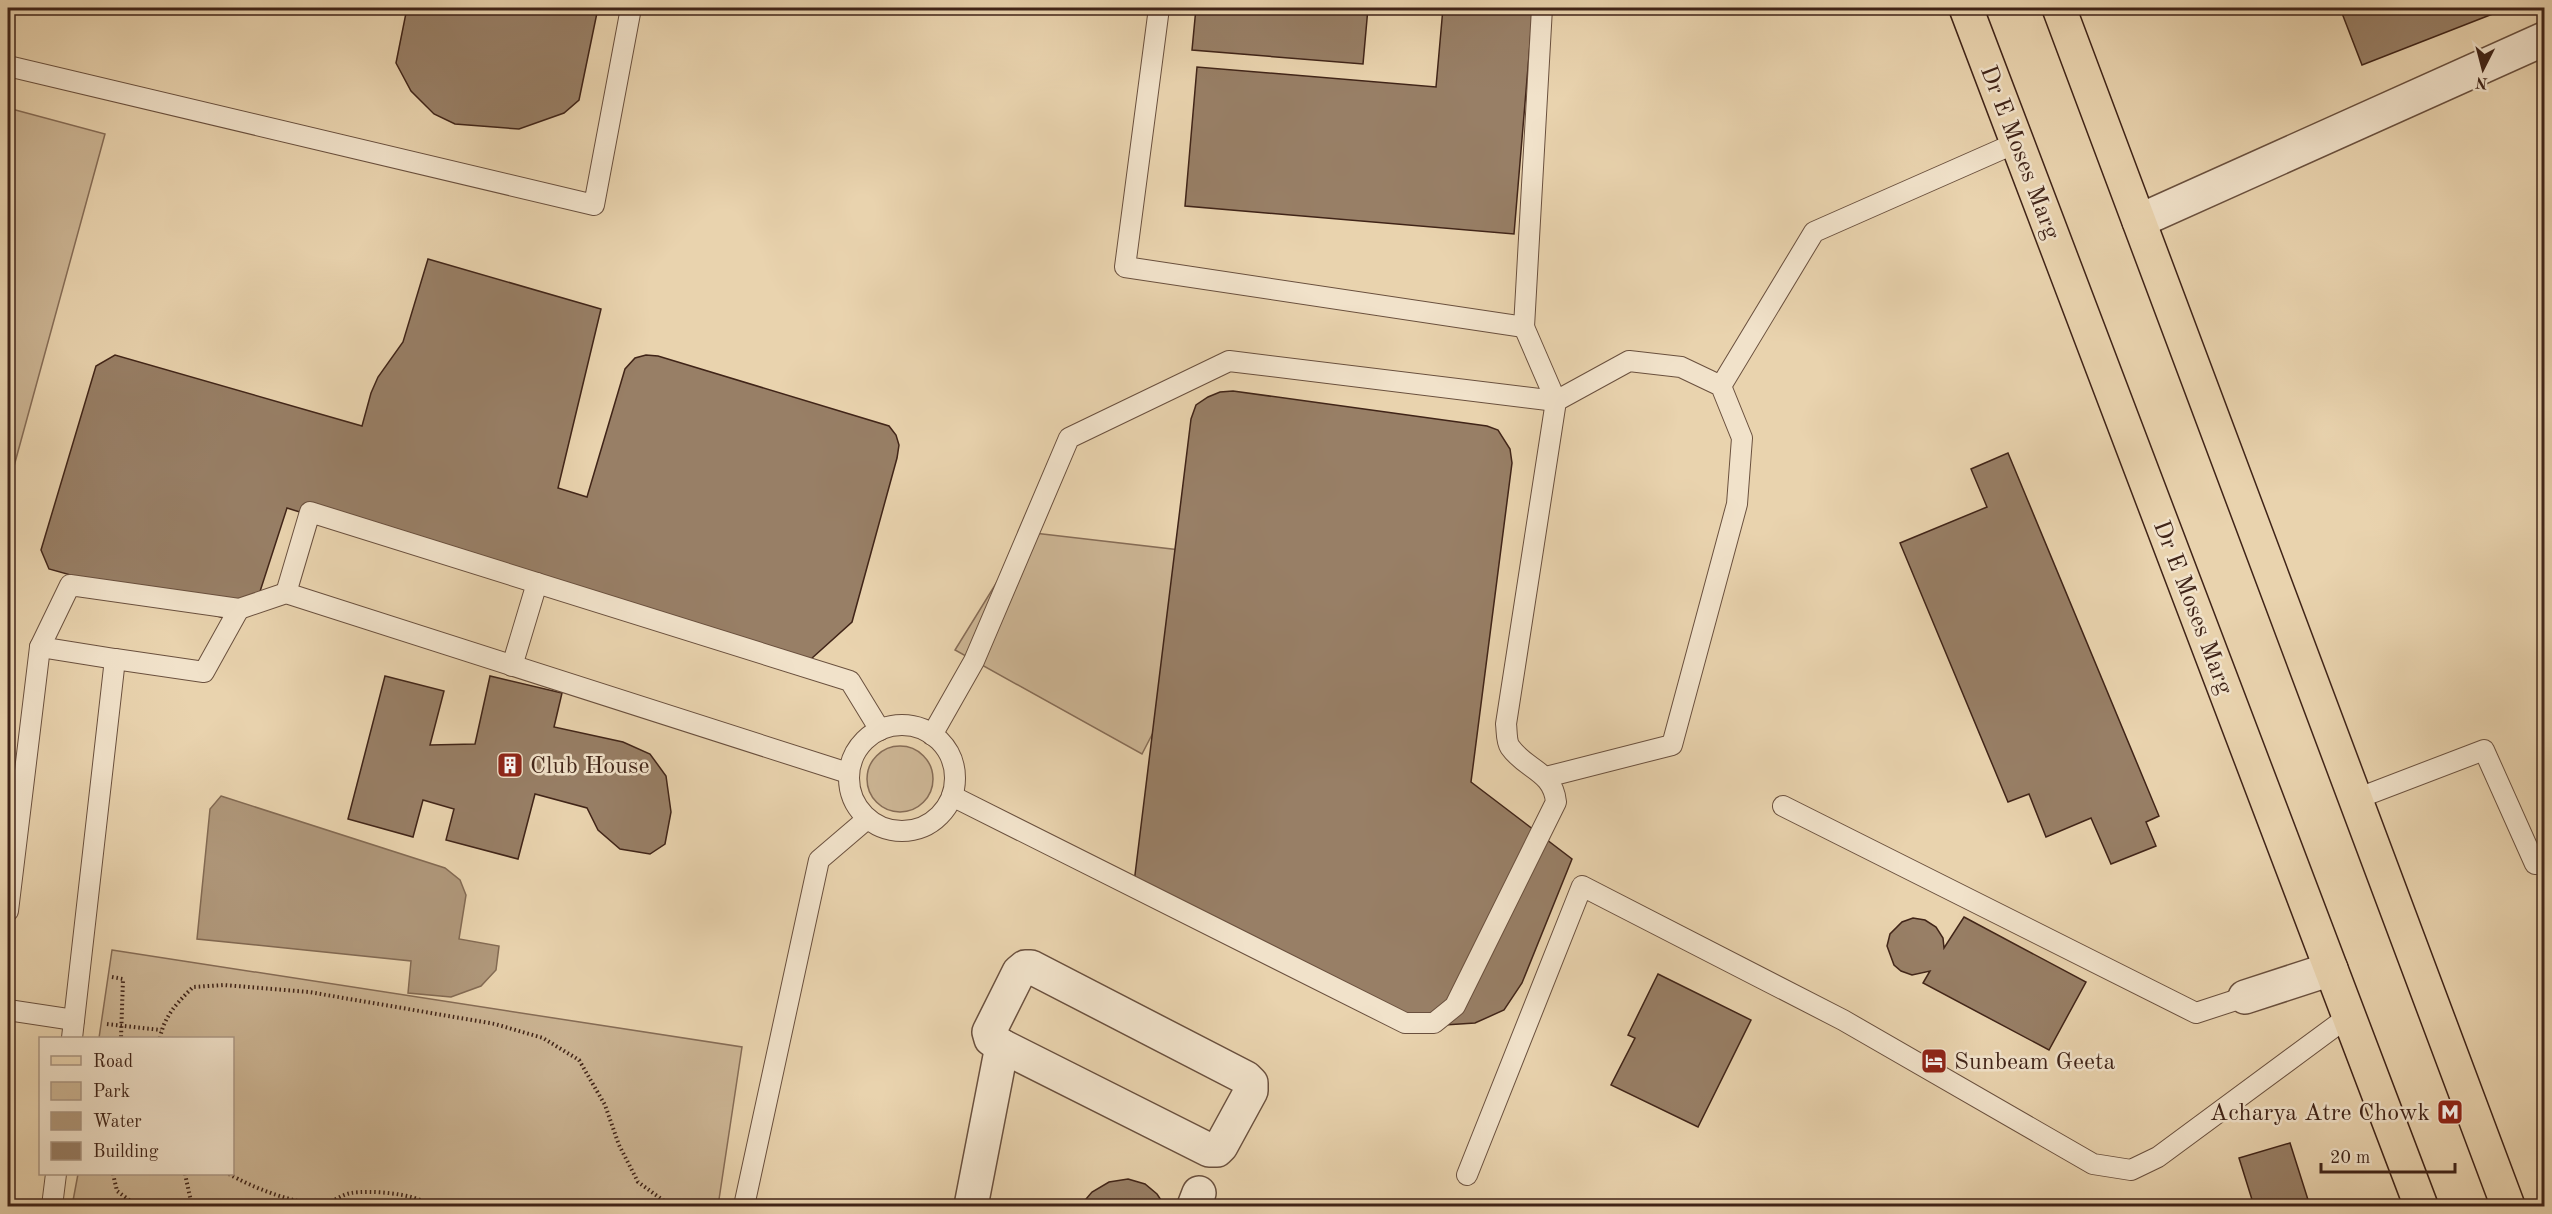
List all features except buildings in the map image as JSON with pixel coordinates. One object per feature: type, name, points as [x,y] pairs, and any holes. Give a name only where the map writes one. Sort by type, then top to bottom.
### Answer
[{"type":"main road","name":"Dr E Moses Marg","points":[[1966,8],[2421,1206]]},
{"type":"main road","points":[[2059,8],[2508,1206]]},
{"type":"street","points":[[2139,221],[2544,39]]},
{"type":"street","points":[[1031,967],[1246,1078],[1251,1083],[1251,1090],[1221,1146],[1217,1150],[1209,1150],[1002,1046],[991,1039],[989,1032],[1019,972],[1031,967]]},
{"type":"street","points":[[2245,997],[2331,969]]},
{"type":"street","points":[[971,1206],[1002,1046]]},
{"type":"lane","points":[[8,66],[594,205],[631,8]]},
{"type":"lane","points":[[1159,8],[1125,267],[1524,327]]},
{"type":"lane","points":[[952,796],[1405,1023],[1434,1023],[1455,1006],[1556,802],[1555,789],[1546,777],[1524,762],[1508,745],[1506,724],[1556,401],[1524,327],[1542,8]]},
{"type":"lane","points":[[1721,386],[1814,232],[2018,142]]},
{"type":"lane","points":[[932,735],[974,661],[1069,438],[1228,361],[1556,401],[1629,361],[1681,367],[1721,386],[1742,438],[1737,504],[1672,745],[1546,777]]},
{"type":"lane","points":[[286,593],[310,512],[850,681],[880,730]]},
{"type":"lane","points":[[512,666],[537,582]]},
{"type":"lane","points":[[8,911],[40,648],[70,585],[239,609],[286,593],[848,773]]},
{"type":"lane","points":[[40,648],[204,672],[239,609]]},
{"type":"lane","points":[[8,1010],[73,1029],[115,659]]},
{"type":"lane","points":[[897,725],[915,727],[932,735],[946,748],[953,763],[955,780],[952,796],[944,811],[932,822],[916,830],[899,832],[882,828],[867,819],[856,806],[850,792],[848,773],[853,755],[864,740],[880,730],[897,725]]},
{"type":"lane","points":[[2355,799],[2484,750],[2535,864]]},
{"type":"lane","points":[[1783,806],[2196,1013],[2245,997]]},
{"type":"lane","points":[[744,1206],[819,860],[867,819]]},
{"type":"lane","points":[[1467,1175],[1582,886],[1843,1020],[2094,1164],[2131,1170],[2158,1157],[2349,1016]]},
{"type":"lane","points":[[52,1206],[56,1175]]},
{"type":"path","points":[[160,1037],[161,1030],[173,1006],[193,987],[224,985],[309,992],[495,1024],[543,1038],[579,1060],[605,1106],[619,1145],[638,1182],[671,1206]]},
{"type":"path","points":[[73,1029],[161,1030]]},
{"type":"path","points":[[113,1175],[117,1191],[137,1206]]},
{"type":"path","points":[[185,1175],[192,1206]]},
{"type":"path","points":[[233,1175],[276,1194],[303,1202],[323,1204],[349,1194],[381,1192],[425,1201],[430,1206]]},
{"type":"green space","points":[[8,108],[105,134],[8,488]]},
{"type":"green space","points":[[1034,533],[1189,551],[1204,634],[1142,754],[955,650],[1000,577]]},
{"type":"green space","points":[[900,746],[913,749],[923,756],[930,766],[933,779],[930,792],[923,802],[913,809],[900,812],[887,809],[877,802],[870,792],[867,779],[870,766],[877,756],[887,749]]},
{"type":"green space","points":[[112,950],[742,1047],[718,1206],[72,1206],[78,1175],[234,1175],[234,1037],[99,1037]]},
{"type":"water","points":[[221,796],[445,868],[460,880],[466,895],[459,939],[499,946],[496,970],[481,986],[451,997],[408,993],[411,961],[197,939],[210,809]]},
{"type":"place","name":"Club House","points":[[510,765]]},
{"type":"place","name":"Sunbeam Geeta","points":[[1934,1061]]},
{"type":"place","name":"Acharya Atre Chowk","points":[[2450,1112]]}]
